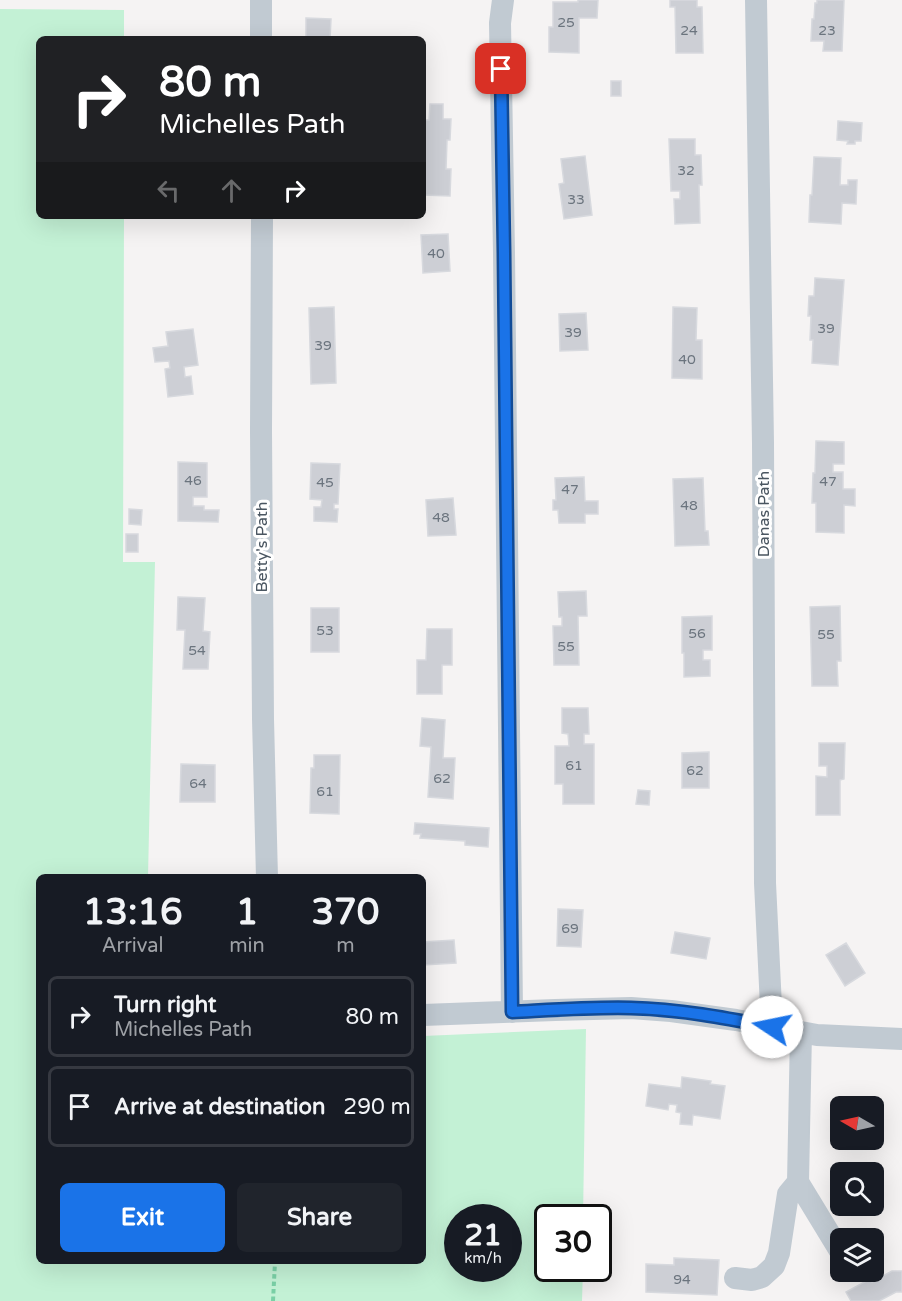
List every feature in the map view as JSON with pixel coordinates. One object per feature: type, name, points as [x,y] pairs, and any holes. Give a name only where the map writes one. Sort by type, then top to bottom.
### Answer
[{"type":"street","points":[[261,0],[261,36]]},
{"type":"street","points":[[502,0],[500,23],[512,1012]]},
{"type":"street","name":"Danas Path","points":[[756,0],[763,443],[765,883],[772,1027]]},
{"type":"street","name":"Betty's Path","points":[[262,219],[263,707],[267,874]]},
{"type":"street","points":[[426,1016],[631,1008],[736,1020],[817,1035],[902,1039]]},
{"type":"street","points":[[801,1032],[798,1182],[830,1235]]},
{"type":"street","points":[[735,1278],[752,1280],[762,1277],[774,1266],[779,1253],[788,1194],[798,1182]]},
{"type":"path","points":[[273,1301],[275,1264]]},
{"type":"green space","points":[[0,9],[124,10],[124,36],[36,36],[36,219],[124,219],[123,562],[155,562],[148,874],[36,874],[36,1264],[426,1264],[426,1036],[586,1029],[583,1204],[534,1204],[534,1282],[583,1282],[582,1301],[0,1301]]},
{"type":"building","points":[[578,0],[598,0],[597,18],[579,18],[579,53],[549,52],[549,27],[553,27],[553,2],[578,2]]},
{"type":"building","points":[[670,0],[697,0],[697,7],[702,7],[703,53],[676,53],[675,7],[670,7]]},
{"type":"building","points":[[817,0],[844,0],[842,51],[823,51],[824,41],[811,41],[812,19],[814,19]]},
{"type":"building","points":[[306,18],[331,19],[330,36],[306,36]]},
{"type":"building","points":[[611,81],[621,81],[621,96],[611,96]]},
{"type":"building","points":[[430,104],[443,104],[443,119],[451,119],[450,140],[447,140],[446,169],[451,169],[450,196],[426,195],[426,120],[429,120]]},
{"type":"building","points":[[838,121],[862,123],[861,141],[847,144],[848,141],[837,140]]},
{"type":"building","points":[[669,139],[695,139],[695,155],[701,155],[700,223],[675,224],[674,199],[680,199],[680,191],[671,191]]},
{"type":"building","points":[[585,156],[592,215],[564,219],[559,184],[564,183],[561,159]]},
{"type":"building","points":[[814,157],[841,158],[840,185],[848,185],[848,180],[857,180],[856,204],[842,203],[841,224],[809,222]]},
{"type":"building","points":[[448,234],[450,271],[423,273],[421,235]]},
{"type":"building","points":[[815,278],[844,280],[838,365],[812,363],[811,316],[808,316],[809,296],[814,296]]},
{"type":"building","points":[[334,307],[336,383],[311,384],[309,308]]},
{"type":"building","points":[[673,307],[697,308],[696,340],[702,340],[702,379],[672,378]]},
{"type":"building","points":[[586,313],[588,350],[560,351],[559,314]]},
{"type":"building","points":[[193,329],[198,365],[184,367],[185,377],[191,376],[193,394],[168,397],[165,369],[170,368],[169,361],[155,362],[153,348],[168,346],[166,332]]},
{"type":"building","points":[[816,441],[844,442],[844,464],[833,464],[833,472],[843,472],[843,489],[855,489],[855,506],[844,505],[844,533],[816,532],[816,503],[812,503]]},
{"type":"building","points":[[178,462],[207,463],[207,497],[193,497],[193,506],[204,506],[204,510],[219,510],[218,522],[178,521]]},
{"type":"building","points":[[311,463],[340,464],[338,504],[334,504],[334,509],[338,509],[337,522],[314,521],[314,507],[321,507],[322,500],[310,499]]},
{"type":"building","points":[[584,477],[585,501],[598,501],[598,514],[585,514],[585,523],[559,523],[558,510],[553,510],[553,500],[556,500],[555,478]]},
{"type":"building","points":[[703,478],[705,531],[708,531],[709,545],[675,546],[673,479]]},
{"type":"building","points":[[453,498],[456,535],[428,536],[426,500]]},
{"type":"building","points":[[129,509],[142,510],[141,525],[129,524]]},
{"type":"building","points":[[126,534],[138,534],[138,552],[126,552]]},
{"type":"building","points":[[586,591],[587,616],[578,616],[579,665],[554,665],[553,626],[562,626],[562,617],[559,617],[558,592]]},
{"type":"building","points":[[178,597],[205,598],[203,631],[210,632],[208,669],[183,669],[185,630],[177,630]]},
{"type":"building","points":[[840,606],[841,661],[837,661],[838,686],[812,686],[810,607]]},
{"type":"building","points":[[311,608],[339,608],[339,652],[311,652]]},
{"type":"building","points":[[712,616],[712,650],[703,650],[703,660],[710,660],[710,676],[684,677],[682,617]]},
{"type":"building","points":[[427,629],[452,629],[452,665],[442,665],[442,694],[417,694],[417,660],[426,660]]},
{"type":"building","points":[[562,708],[588,708],[589,734],[584,734],[584,744],[594,744],[594,804],[563,804],[563,784],[555,784],[555,746],[569,746],[568,734],[562,733]]},
{"type":"building","points":[[422,718],[445,720],[443,758],[455,758],[453,799],[428,797],[431,747],[420,746]]},
{"type":"building","points":[[819,743],[845,743],[844,779],[840,780],[840,815],[816,815],[816,776],[827,777],[827,766],[819,766]]},
{"type":"building","points":[[709,752],[709,788],[682,788],[682,753]]},
{"type":"building","points":[[314,755],[340,755],[339,814],[310,813],[311,768],[314,768]]},
{"type":"building","points":[[181,764],[215,765],[215,802],[180,802]]},
{"type":"building","points":[[638,790],[650,791],[649,805],[636,804]]},
{"type":"building","points":[[415,823],[489,828],[488,847],[465,845],[465,841],[420,838],[421,834],[414,834]]},
{"type":"building","points":[[558,909],[583,910],[581,947],[557,946]]},
{"type":"building","points":[[675,932],[710,938],[706,959],[671,953]]},
{"type":"building","points":[[454,940],[456,963],[426,965],[426,942]]},
{"type":"building","points":[[846,943],[865,973],[845,986],[826,955]]},
{"type":"building","points":[[682,1077],[711,1081],[710,1084],[725,1086],[720,1119],[693,1115],[692,1125],[680,1124],[681,1113],[676,1112],[677,1105],[669,1104],[668,1110],[646,1106],[649,1084],[681,1088]]},
{"type":"building","points":[[674,1258],[719,1260],[717,1295],[646,1292],[646,1264],[674,1265]]},
{"type":"building","points":[[892,1271],[902,1271],[902,1292],[896,1292],[879,1301],[851,1301],[846,1292],[864,1282],[884,1282],[884,1275]]},
{"type":"route","points":[[501,69],[512,1012],[631,1008],[671,1011],[772,1027]]}]
